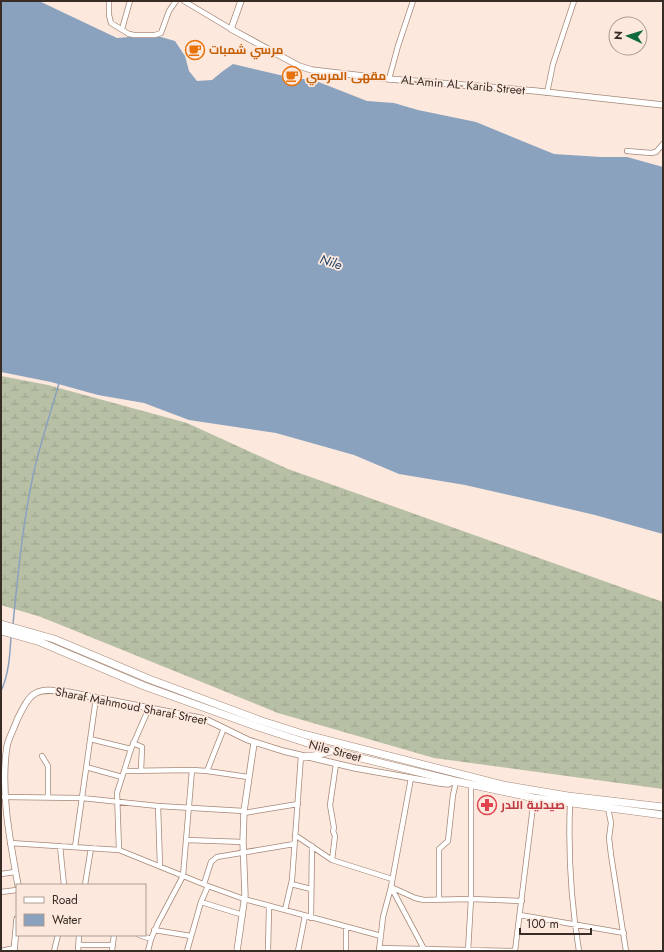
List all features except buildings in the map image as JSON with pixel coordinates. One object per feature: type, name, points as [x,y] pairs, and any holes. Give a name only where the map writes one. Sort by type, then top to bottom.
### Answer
[{"type":"main road","points":[[2,628],[22,633]]},
{"type":"main road","name":"Nile Street","points":[[22,633],[54,639],[149,679],[303,734],[347,746],[503,785],[568,796],[663,807]]},
{"type":"main road","name":"Nile Street","points":[[22,633],[144,686],[251,725],[332,751],[471,785],[534,798],[663,815]]},
{"type":"main road","points":[[302,756],[313,756],[347,746]]},
{"type":"street","points":[[109,1],[109,19],[111,23],[129,34],[134,35],[159,35],[169,11],[176,1]]},
{"type":"street","points":[[122,30],[130,1]]},
{"type":"street","points":[[184,1],[231,29],[241,1]]},
{"type":"street","points":[[389,79],[413,1]]},
{"type":"street","points":[[546,93],[553,64],[574,1]]},
{"type":"street","name":"AL-Amin AL- Karib Street","points":[[231,29],[304,68],[389,79],[663,105]]},
{"type":"street","points":[[627,151],[651,153],[656,152],[663,144]]},
{"type":"street","name":"Sharaf Mahmoud Sharaf Street","points":[[18,884],[3,800],[3,767],[10,739],[26,702],[32,695],[43,690],[96,698],[205,719],[254,743],[336,764],[444,784],[450,784],[456,781]]},
{"type":"street","points":[[75,847],[96,698]]},
{"type":"street","points":[[120,850],[117,793],[133,743],[149,708]]},
{"type":"street","points":[[207,771],[224,728]]},
{"type":"street","points":[[90,739],[131,749]]},
{"type":"street","points":[[133,743],[142,748],[141,771]]},
{"type":"street","points":[[237,951],[244,899],[244,812],[254,743]]},
{"type":"street","points":[[42,756],[48,767],[48,797]]},
{"type":"street","points":[[285,910],[291,884],[302,756]]},
{"type":"street","points":[[332,860],[335,836],[333,831],[334,828],[330,804],[336,764]]},
{"type":"street","points":[[86,767],[122,777]]},
{"type":"street","points":[[124,771],[192,770],[248,777]]},
{"type":"street","points":[[148,951],[154,930],[183,876],[192,770]]},
{"type":"street","points":[[411,778],[391,887],[385,910],[379,950],[424,949],[515,951],[534,798]]},
{"type":"street","points":[[439,899],[439,849],[448,841],[456,781]]},
{"type":"street","points":[[468,950],[471,899],[471,785]]},
{"type":"street","points":[[3,800],[48,797],[82,798],[117,803],[244,812],[298,804]]},
{"type":"street","points":[[570,803],[570,877],[579,951]]},
{"type":"street","points":[[158,806],[160,866]]},
{"type":"street","points":[[608,808],[611,823],[609,838],[610,855],[626,951]]},
{"type":"street","points":[[295,835],[332,860],[392,880]]},
{"type":"street","points":[[187,840],[243,842]]},
{"type":"street","points":[[10,843],[120,850],[244,899],[269,907],[381,936]]},
{"type":"street","points":[[187,951],[206,885],[208,868],[214,859],[224,854],[243,853],[294,844]]},
{"type":"street","points":[[60,846],[64,884]]},
{"type":"street","points":[[311,918],[312,846]]},
{"type":"street","points":[[85,884],[91,848]]},
{"type":"street","points":[[1,874],[15,872]]},
{"type":"street","points":[[291,884],[311,889]]},
{"type":"street","points":[[391,887],[420,899],[522,901]]},
{"type":"street","points":[[391,887],[424,949]]},
{"type":"street","points":[[1,892],[16,890]]},
{"type":"street","points":[[201,902],[243,915]]},
{"type":"street","points":[[268,951],[269,907]]},
{"type":"street","points":[[520,915],[624,933]]},
{"type":"street","points":[[298,951],[305,916]]},
{"type":"street","points":[[346,927],[346,951]]},
{"type":"street","points":[[1,951],[14,950],[16,929]]},
{"type":"street","points":[[154,930],[191,936]]},
{"type":"street","points":[[54,951],[58,936]]},
{"type":"street","points":[[78,951],[79,936]]},
{"type":"street","points":[[112,951],[114,936]]},
{"type":"street","points":[[142,936],[151,939]]},
{"type":"street","points":[[79,946],[113,945]]},
{"type":"green space","points":[[1,376],[48,385],[187,423],[288,469],[663,602],[663,789],[434,758],[278,713],[41,617],[1,605]]},
{"type":"water","name":"Nile","points":[[1,1],[39,1],[117,38],[154,35],[175,41],[185,56],[189,71],[197,81],[212,80],[233,64],[284,76],[316,81],[367,101],[394,103],[418,110],[476,122],[554,154],[627,157],[663,167],[663,534],[595,515],[465,485],[399,474],[354,455],[276,433],[189,420],[144,403],[98,395],[51,382],[1,372]]},
{"type":"waterway","points":[[13,624],[21,547],[30,490],[59,383]]},
{"type":"waterway","points":[[1,691],[10,657],[11,636]]},
{"type":"place","name":"مرسي شمبات","points":[[195,50]]},
{"type":"place","name":"مقهى المرسي","points":[[292,76]]},
{"type":"place","name":"صيدلية اللدر","points":[[487,805]]}]
